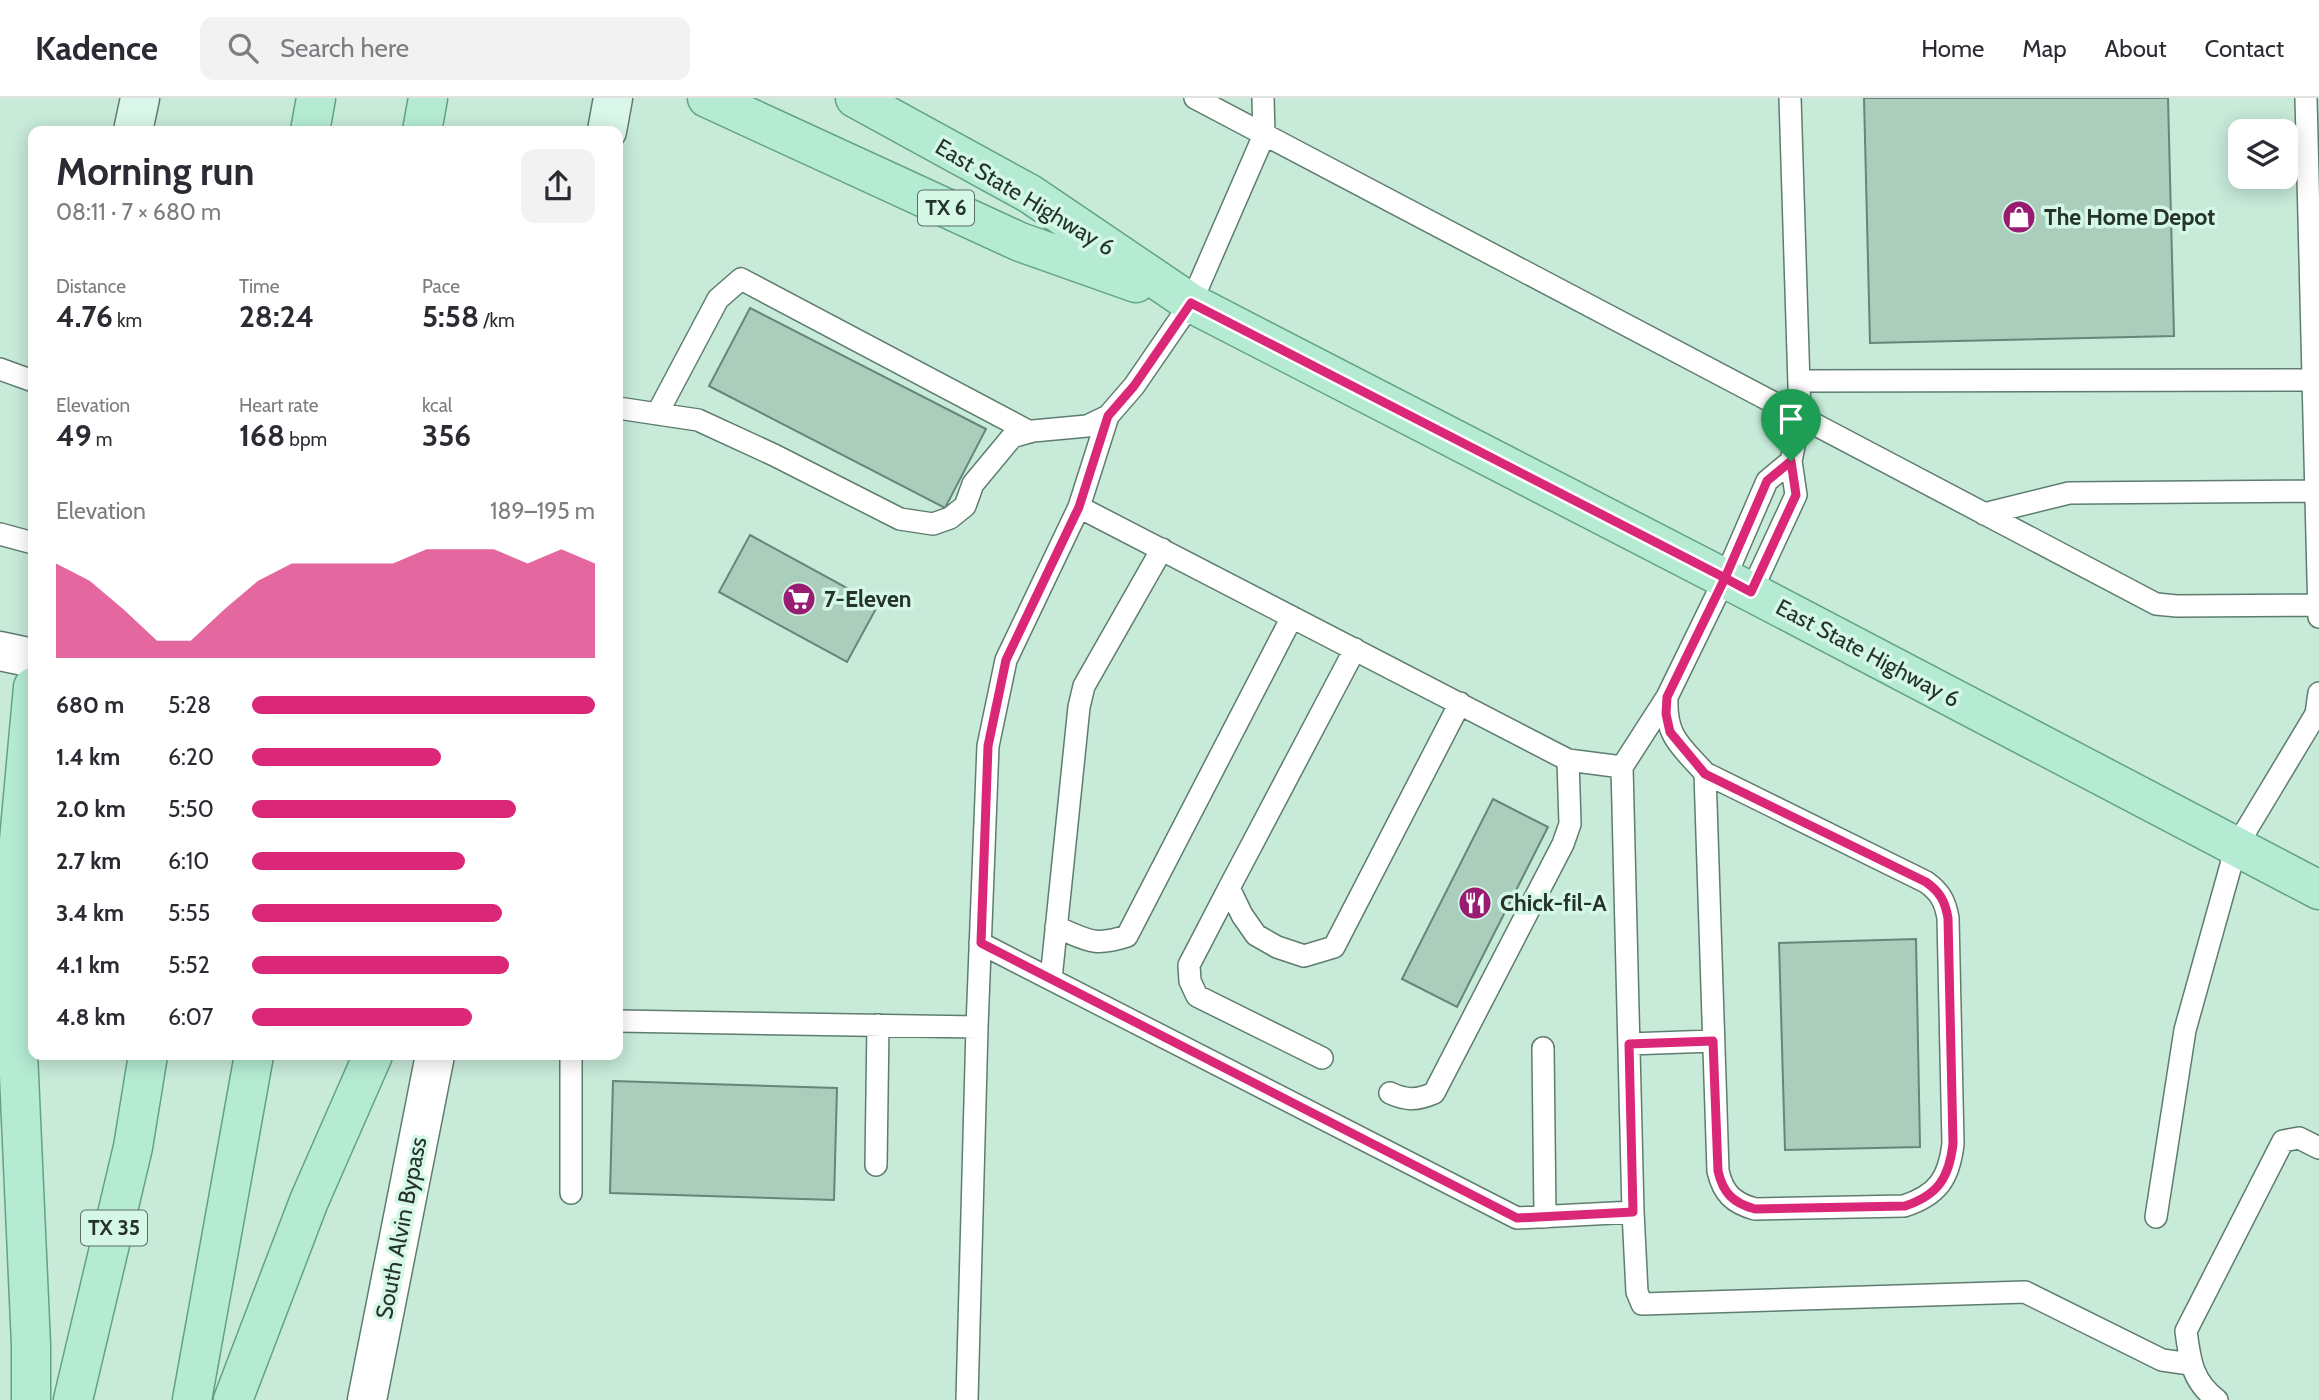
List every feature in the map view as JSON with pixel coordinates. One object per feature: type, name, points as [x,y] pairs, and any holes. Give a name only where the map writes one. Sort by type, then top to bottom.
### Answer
[{"type":"main road","points":[[311,126],[316,98]]},
{"type":"main road","name":"East State Highway 6","points":[[707,98],[1020,242],[1191,303]]},
{"type":"main road","name":"East State Highway 6","points":[[855,98],[1030,194],[1191,303],[1738,585],[2319,890]]},
{"type":"main road","points":[[28,743],[12,917],[31,1345],[31,1400]]},
{"type":"main road","name":"TX 35","points":[[74,1400],[133,1147],[147,1060]]},
{"type":"main road","points":[[192,1400],[253,1060]]},
{"type":"main road","points":[[233,1400],[309,1201],[371,1060]]},
{"type":"street","points":[[134,126],[140,98]]},
{"type":"street","points":[[608,126],[613,98]]},
{"type":"street","points":[[0,651],[28,657]]},
{"type":"street","name":"South Alvin Bypass","points":[[367,1400],[434,1060]]},
{"type":"lane","points":[[1195,98],[2156,604],[2318,611],[2306,98]]},
{"type":"lane","points":[[967,1400],[988,746],[1006,660],[1079,507],[1108,416],[1134,386],[1191,303],[1264,135],[1263,98]]},
{"type":"lane","points":[[1790,98],[1800,417],[1791,461],[1796,495],[1622,767],[1637,1292],[1642,1304],[2025,1292],[2162,1360],[2190,1364]]},
{"type":"lane","points":[[657,414],[718,299],[741,279],[1030,432]]},
{"type":"lane","points":[[0,369],[28,379]]},
{"type":"lane","points":[[1799,381],[2312,380]]},
{"type":"lane","points":[[623,409],[698,420],[900,519],[933,524],[950,518],[965,506],[973,484],[1012,437],[1030,432],[1087,426],[1108,416]]},
{"type":"lane","points":[[1738,585],[1767,481],[1791,461]]},
{"type":"lane","points":[[1984,514],[2069,493],[2315,491]]},
{"type":"lane","points":[[1079,507],[1568,760],[1622,767]]},
{"type":"lane","points":[[0,534],[28,542]]},
{"type":"lane","points":[[1051,979],[1079,708],[1084,686],[1162,549]]},
{"type":"lane","points":[[1056,927],[1093,943],[1127,936],[1292,617]]},
{"type":"lane","points":[[1321,1058],[1197,996],[1190,981],[1189,965],[1355,649]]},
{"type":"lane","points":[[2156,1217],[2185,1030],[2236,847],[2316,714],[2319,693]]},
{"type":"lane","points":[[1667,697],[1666,714],[1670,732],[1705,774],[1926,882],[1937,890],[1945,902],[1948,918],[1953,1144],[1951,1163],[1945,1178],[1934,1191],[1918,1202],[1905,1206],[1755,1209],[1740,1205],[1721,1185],[1718,1171],[1705,774]]},
{"type":"lane","points":[[1229,888],[1242,915],[1256,935],[1277,947],[1304,957],[1334,947],[1461,703]]},
{"type":"lane","points":[[0,848],[28,718]]},
{"type":"lane","points":[[1390,1093],[1419,1100],[1434,1093],[1563,844],[1570,824],[1568,760]]},
{"type":"lane","points":[[981,943],[1517,1218],[1633,1212]]},
{"type":"lane","points":[[623,1021],[977,1027]]},
{"type":"lane","points":[[876,1165],[878,1025]]},
{"type":"lane","points":[[1629,1044],[1713,1041]]},
{"type":"lane","points":[[1543,1048],[1545,1217]]},
{"type":"lane","points":[[572,1060],[572,1193]]},
{"type":"lane","points":[[2217,1400],[2204,1390],[2190,1364],[2186,1332],[2283,1141],[2299,1138],[2319,1148]]},
{"type":"building","name":"The Home Depot","points":[[1864,98],[2168,98],[2174,336],[1870,343]]},
{"type":"building","points":[[750,308],[986,429],[945,508],[709,386]]},
{"type":"building","name":"7-Eleven","points":[[750,535],[878,605],[847,662],[719,592]]},
{"type":"building","name":"Chick-fil-A","points":[[1493,799],[1548,827],[1457,1007],[1402,979]]},
{"type":"building","points":[[1916,939],[1920,1147],[1785,1150],[1779,943]]},
{"type":"building","points":[[613,1081],[837,1088],[834,1200],[610,1193]]},
{"type":"place","name":"The Home Depot","points":[[2019,217]]},
{"type":"place","name":"7-Eleven","points":[[799,599]]},
{"type":"place","name":"Chick-fil-A","points":[[1475,903]]},
{"type":"route","points":[[1791,461],[1767,481],[1725,578],[1191,303],[1134,386],[1108,416],[1079,507],[1006,660],[988,746],[981,943],[1517,1218],[1633,1212],[1629,1044],[1713,1041],[1718,1171],[1721,1185],[1740,1205],[1755,1209],[1905,1206],[1918,1202],[1934,1191],[1945,1178],[1951,1163],[1953,1144],[1948,918],[1945,902],[1937,890],[1926,882],[1705,774],[1670,732],[1666,714],[1667,697],[1678,671],[1725,578],[1751,592],[1796,495],[1791,461]]}]
